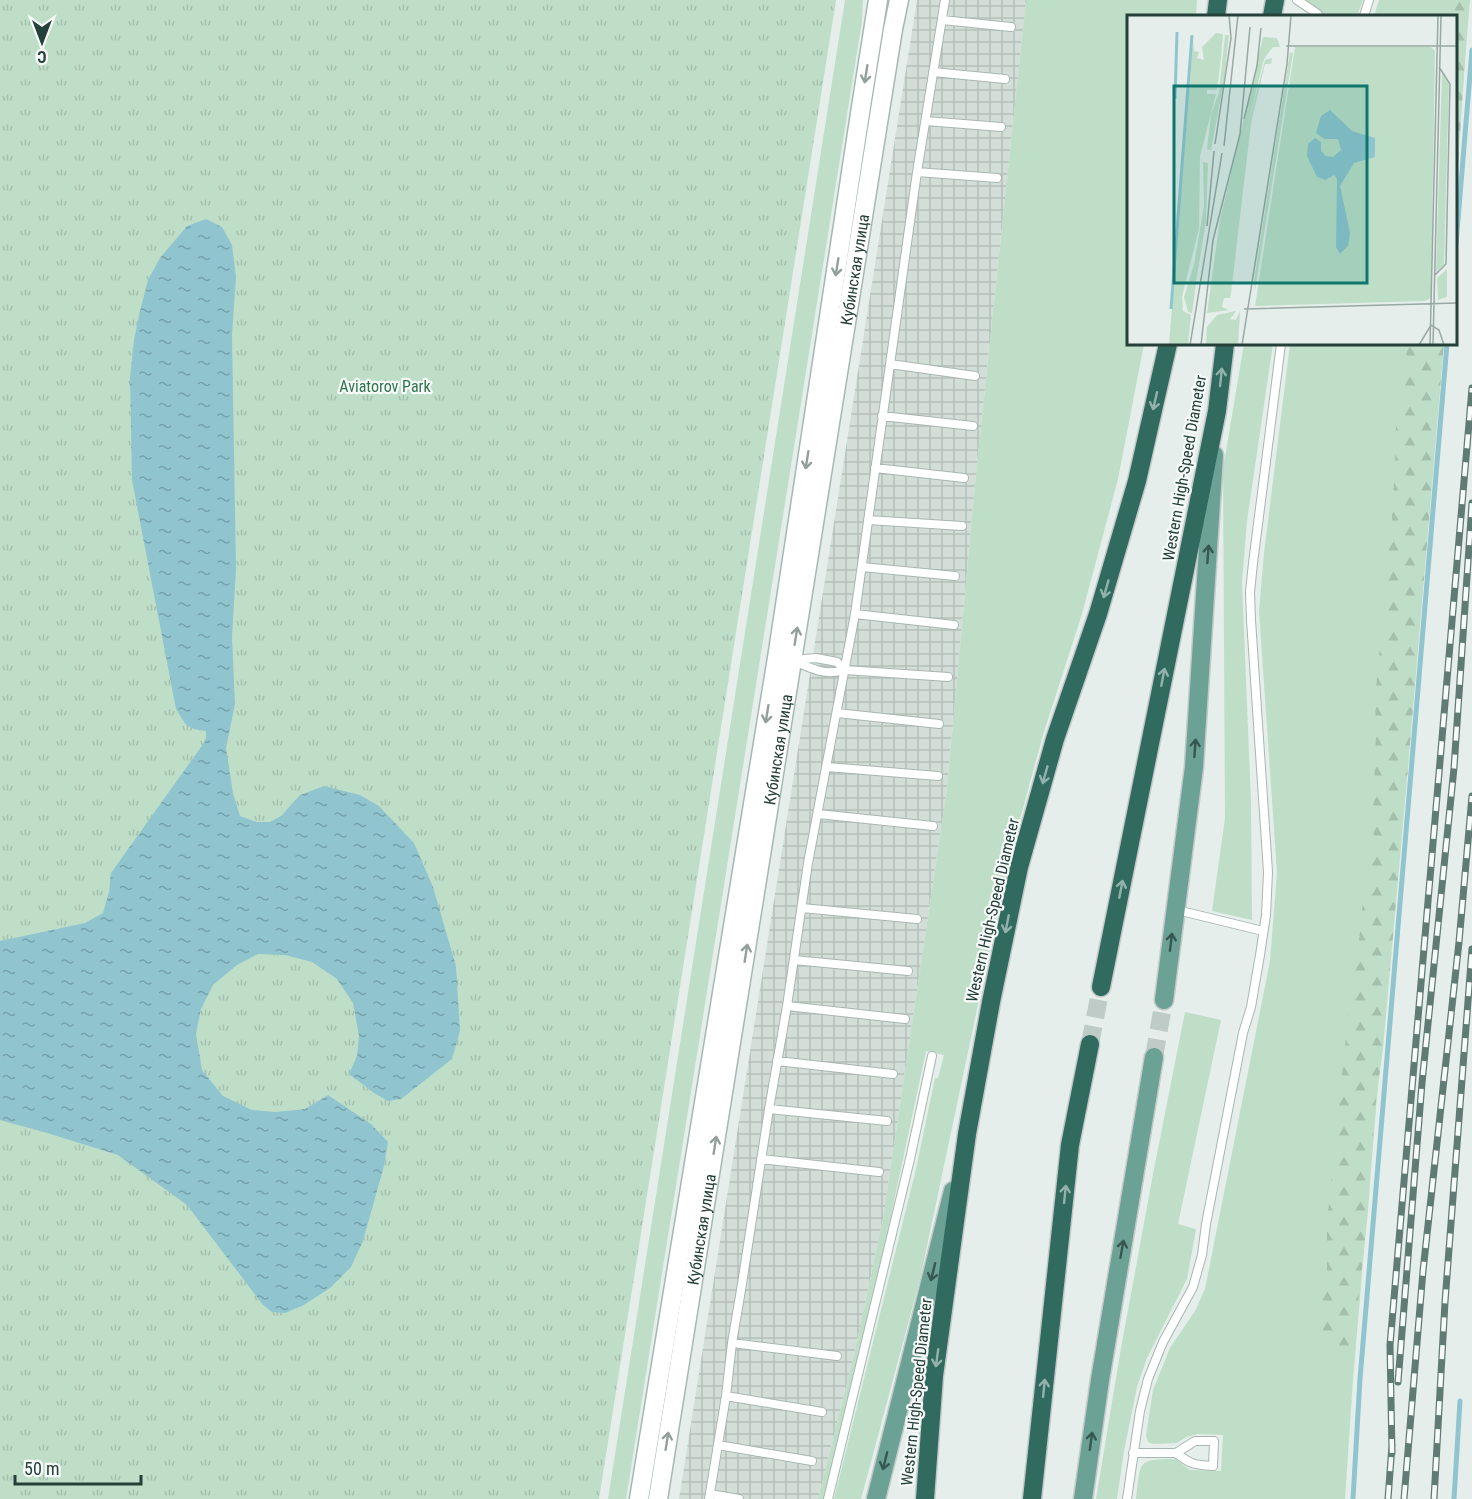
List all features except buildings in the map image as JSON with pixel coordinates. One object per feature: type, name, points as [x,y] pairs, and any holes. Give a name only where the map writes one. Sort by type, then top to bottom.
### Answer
[{"type":"highway","points":[[1216,15],[1218,0]]},
{"type":"highway","points":[[1272,15],[1275,0]]},
{"type":"highway","name":"Western High-Speed Diameter","points":[[925,1499],[934,1376],[967,1134],[1019,867],[1055,739],[1098,614],[1137,481],[1167,345]]},
{"type":"highway","name":"Western High-Speed Diameter","points":[[1101,987],[1217,411],[1225,345]]},
{"type":"highway","points":[[1032,1499],[1070,1145],[1090,1044]]},
{"type":"main road","name":"Кубинская улица","points":[[658,1499],[785,659],[857,130],[879,0]]},
{"type":"main road","name":"Кубинская улица","points":[[639,1499],[899,0]]},
{"type":"main road","points":[[1164,1000],[1194,766],[1217,411]]},
{"type":"main road","points":[[1083,1499],[1101,1369],[1154,1057]]},
{"type":"main road","points":[[876,1499],[967,1134]]},
{"type":"lane","points":[[739,1499],[710,1496],[808,862],[855,614],[917,172],[945,0]]},
{"type":"lane","points":[[1297,0],[1318,15]]},
{"type":"lane","points":[[1364,15],[1369,0]]},
{"type":"lane","points":[[942,21],[1011,27]]},
{"type":"lane","points":[[933,72],[1005,79]]},
{"type":"lane","points":[[926,121],[1001,127]]},
{"type":"lane","points":[[917,172],[997,178]]},
{"type":"lane","points":[[1127,1499],[1140,1411],[1148,1379],[1163,1342],[1193,1287],[1202,1255],[1243,1033],[1251,1007],[1266,915],[1268,872],[1250,592],[1281,345]]},
{"type":"lane","points":[[890,364],[975,376]]},
{"type":"lane","points":[[882,416],[973,426]]},
{"type":"lane","points":[[875,468],[964,478]]},
{"type":"lane","points":[[868,520],[962,526]]},
{"type":"lane","points":[[862,567],[955,576]]},
{"type":"lane","points":[[855,614],[954,625]]},
{"type":"lane","points":[[785,659],[816,658],[837,662],[846,670]]},
{"type":"lane","points":[[785,659],[813,670],[834,673],[846,670],[948,677]]},
{"type":"lane","points":[[837,713],[939,724]]},
{"type":"lane","points":[[827,766],[938,776]]},
{"type":"lane","points":[[818,814],[933,826]]},
{"type":"lane","points":[[802,908],[916,919]]},
{"type":"lane","points":[[1175,910],[1263,931]]},
{"type":"lane","points":[[794,960],[908,971]]},
{"type":"lane","points":[[787,1006],[905,1019]]},
{"type":"lane","points":[[828,1499],[910,1159],[932,1056]]},
{"type":"lane","points":[[777,1061],[892,1074]]},
{"type":"lane","points":[[769,1109],[887,1120]]},
{"type":"lane","points":[[761,1159],[879,1172]]},
{"type":"lane","points":[[732,1342],[837,1356]]},
{"type":"lane","points":[[726,1396],[822,1412]]},
{"type":"lane","points":[[1133,1453],[1176,1453],[1196,1440],[1214,1440],[1214,1466],[1194,1465],[1176,1453]]},
{"type":"lane","points":[[718,1445],[812,1461]]},
{"type":"shaded area","points":[[917,0],[1026,0],[976,474],[947,789],[883,1219],[854,1355],[818,1499],[679,1499]]},
{"type":"green space","name":"Aviatorov Park","points":[[0,0],[836,0],[599,1499],[0,1499]]},
{"type":"green space","points":[[845,0],[863,0],[862,21],[626,1499],[608,1499]]},
{"type":"green space","points":[[1026,0],[1197,0],[1196,15],[1127,15],[1127,345],[1144,345],[1118,479],[1082,614],[1043,735],[1008,863],[920,1279],[861,1499],[834,1499],[916,1169],[935,1078],[938,1078],[944,1055],[926,1051],[889,1225],[849,1395],[823,1499],[818,1499],[854,1355],[883,1219],[947,789],[976,474]]},
{"type":"green space","points":[[1305,0],[1363,0],[1357,15],[1322,15],[1323,13]]},
{"type":"green space","points":[[1379,0],[1470,0],[1457,159],[1457,15],[1374,15]]},
{"type":"green space","points":[[1439,0],[1469,0],[1457,181],[1457,15],[1433,15]]},
{"type":"green space","points":[[1244,345],[1273,345],[1247,521],[1242,583],[1251,801],[1252,920],[1212,911],[1225,818],[1223,469]]},
{"type":"green space","points":[[1290,345],[1441,345],[1353,1380],[1345,1499],[1136,1499],[1140,1470],[1147,1462],[1176,1459],[1190,1470],[1221,1471],[1223,1435],[1198,1434],[1186,1437],[1177,1443],[1153,1444],[1148,1442],[1146,1435],[1153,1390],[1170,1348],[1195,1311],[1205,1289],[1270,961],[1277,873],[1259,611]]},
{"type":"green space","points":[[1407,345],[1444,345],[1383,1049],[1376,1100],[1368,1211],[1353,1350],[1339,1349],[1323,1333],[1318,1309],[1327,1282],[1327,1222],[1347,1026],[1358,951],[1366,870],[1374,844],[1375,699],[1392,518],[1396,426],[1405,375]]},
{"type":"green space","points":[[1185,1012],[1221,1020],[1178,1224],[1196,1229],[1187,1279],[1147,1358],[1137,1387],[1117,1499],[1096,1499],[1120,1354]]},
{"type":"water","points":[[206,219],[222,227],[232,245],[236,277],[232,335],[236,569],[232,637],[235,704],[226,748],[233,793],[240,816],[257,822],[270,822],[281,816],[300,795],[324,786],[360,795],[379,806],[414,843],[433,887],[456,966],[460,1031],[452,1059],[401,1099],[388,1101],[349,1074],[357,1056],[359,1036],[353,1003],[337,979],[312,962],[285,955],[258,954],[237,965],[213,985],[201,1009],[196,1034],[202,1070],[223,1096],[252,1110],[276,1112],[305,1109],[328,1095],[371,1124],[388,1142],[384,1166],[363,1241],[351,1267],[330,1288],[304,1305],[285,1313],[272,1312],[263,1305],[187,1205],[118,1155],[0,1120],[0,941],[85,923],[103,913],[111,873],[206,740],[206,731],[187,725],[176,709],[132,480],[130,378],[134,340],[148,280],[160,258],[187,226]]},
{"type":"waterway","points":[[1457,232],[1472,50]]},
{"type":"waterway","points":[[1353,1499],[1360,1379],[1447,345]]},
{"type":"waterway","points":[[1454,1499],[1460,1401]]},
{"type":"tunnel","points":[[1090,1044],[1101,987]]},
{"type":"tunnel","points":[[1154,1057],[1164,1000]]},
{"type":"railway","points":[[1392,1453],[1390,1345],[1472,388]]},
{"type":"railway","points":[[1398,1382],[1422,1083],[1454,768],[1472,503]]},
{"type":"railway","points":[[1404,1499],[1423,1271],[1459,942],[1472,796]]},
{"type":"railway","points":[[1434,1499],[1445,1302],[1472,949]]},
{"type":"railway","points":[[1388,1499],[1392,1445]]}]
